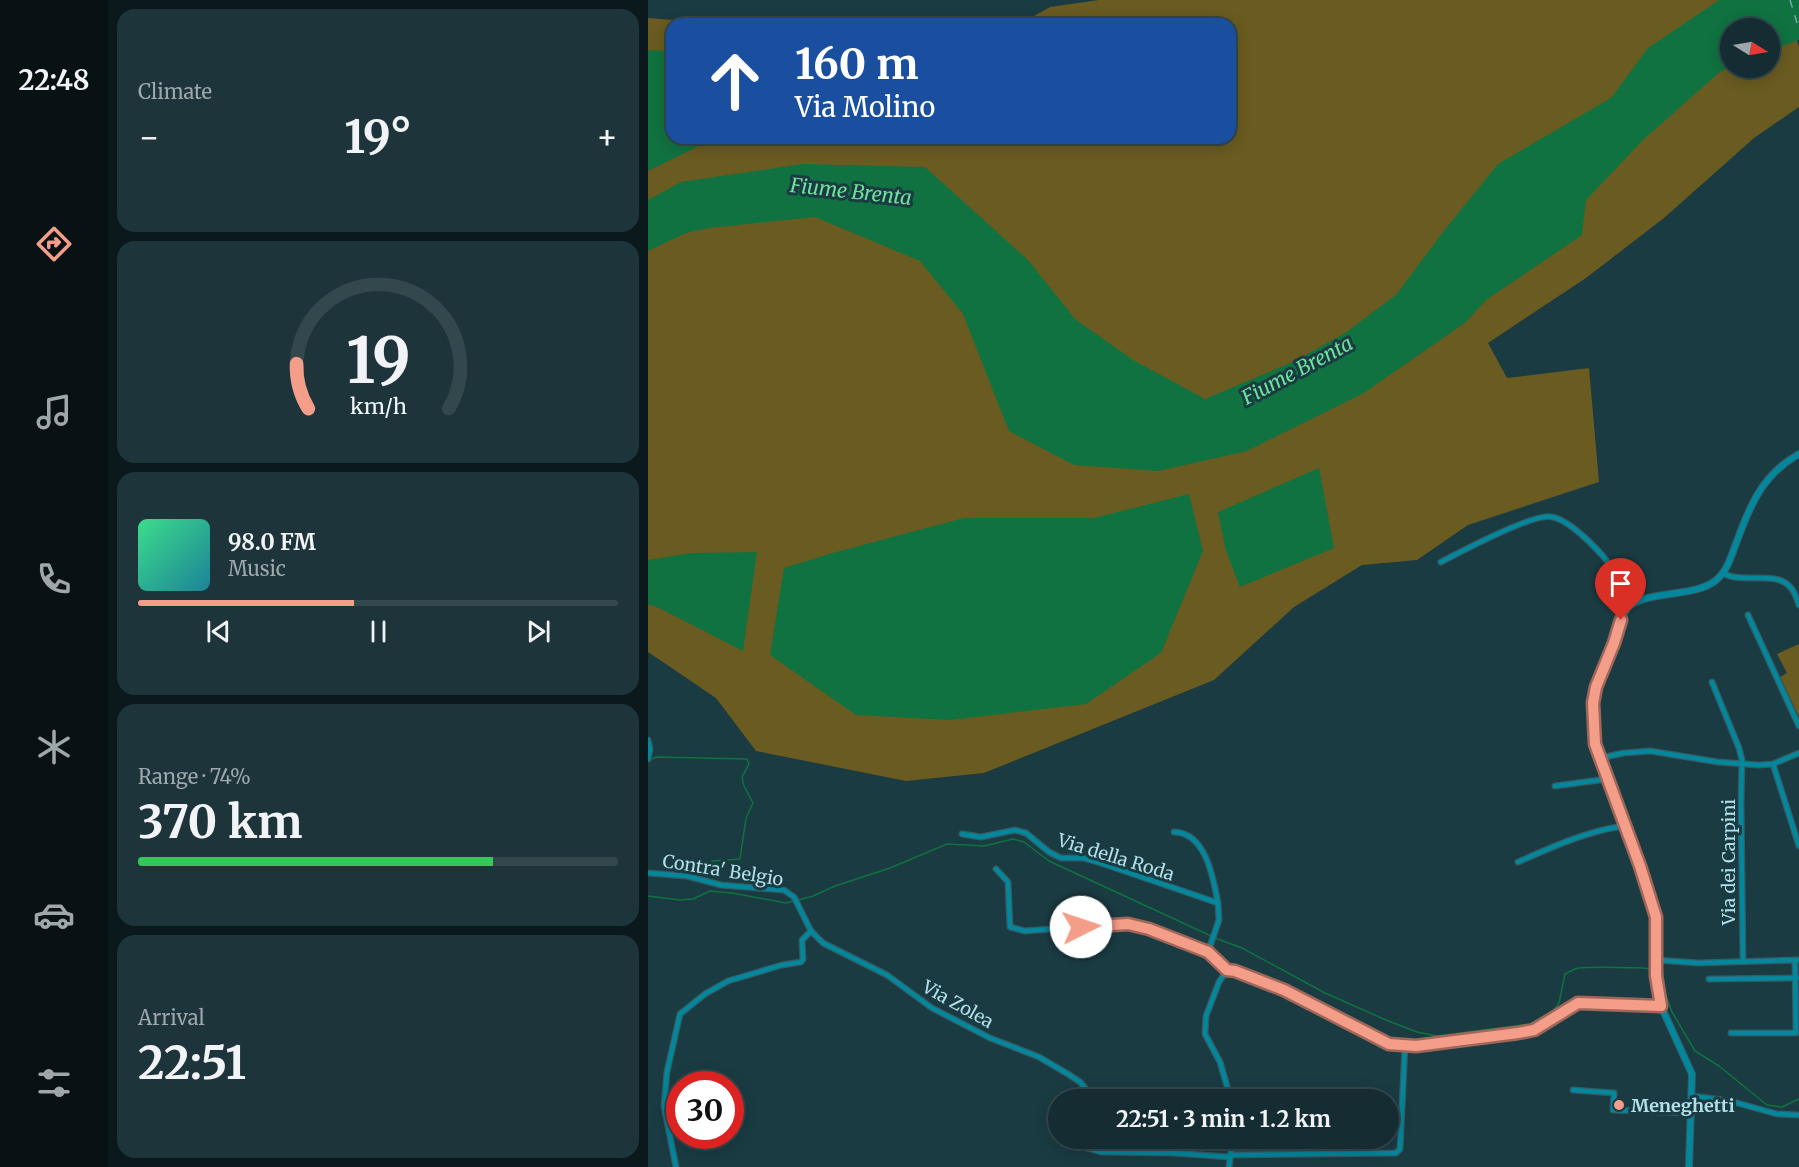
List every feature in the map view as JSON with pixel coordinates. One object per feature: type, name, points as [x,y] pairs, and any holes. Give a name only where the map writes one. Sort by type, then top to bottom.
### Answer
[{"type":"street","points":[[1689,1167],[1692,1074],[1669,1028],[1661,1006],[1656,976],[1656,917],[1640,866],[1595,744],[1593,703],[1596,687],[1621,620],[1631,604],[1699,589],[1715,581],[1728,566],[1755,498],[1772,473],[1799,454]]},
{"type":"street","points":[[1441,562],[1529,520],[1550,516],[1569,525],[1603,556],[1631,604]]},
{"type":"street","points":[[1723,573],[1731,577],[1779,579],[1791,587],[1799,605]]},
{"type":"street","points":[[1748,615],[1799,726]]},
{"type":"street","name":"Via dei Carpini","points":[[1712,682],[1739,748],[1742,763],[1743,961]]},
{"type":"street","points":[[648,740],[650,749],[648,759]]},
{"type":"street","points":[[1600,758],[1650,751],[1718,762],[1773,764],[1799,753]]},
{"type":"street","points":[[1773,764],[1798,832],[1799,846]]},
{"type":"street","points":[[1555,786],[1607,779]]},
{"type":"street","points":[[1518,862],[1555,845],[1605,829],[1624,826]]},
{"type":"street","name":"Via della Roda","points":[[962,834],[981,837],[1015,830],[1026,833],[1049,852],[1061,858],[1083,858],[1101,863],[1218,903]]},
{"type":"street","points":[[1174,832],[1184,832],[1193,837],[1210,867],[1218,903],[1219,920],[1208,952]]},
{"type":"street","points":[[996,869],[1008,882],[1010,927],[1016,930],[1128,924],[1149,929],[1208,952],[1227,970],[1274,986],[1389,1044],[1406,1046],[1496,1037],[1534,1030],[1578,1003],[1661,1006]]},
{"type":"street","name":"Contra' Belgio","points":[[648,873],[687,876],[721,885],[784,890],[794,897]]},
{"type":"street","name":"Via Zolea","points":[[794,897],[811,931],[823,943],[886,975],[932,1008],[990,1038],[1039,1057],[1068,1074],[1085,1089]]},
{"type":"street","points":[[676,1167],[664,1106],[668,1072],[680,1014],[705,994],[728,981],[782,965],[801,962],[803,959],[802,940],[811,931]]},
{"type":"street","points":[[1656,963],[1797,960],[1796,1033],[1731,1033]]},
{"type":"street","points":[[1227,970],[1219,982],[1206,1016],[1205,1034],[1220,1062],[1229,1089]]},
{"type":"street","points":[[1709,979],[1797,978]]},
{"type":"street","points":[[1090,1149],[1101,1152],[1230,1156],[1396,1153],[1400,1149],[1406,1046]]},
{"type":"street","points":[[1573,1090],[1614,1093],[1613,1110],[1692,1113]]},
{"type":"street","points":[[1692,1096],[1730,1101],[1777,1114],[1799,1115]]},
{"type":"street","points":[[1229,1167],[1231,1149]]},
{"type":"shaded area","points":[[1099,0],[1785,0],[1799,47],[1799,107],[1754,138],[1664,218],[1586,278],[1488,343],[1507,378],[1589,368],[1599,482],[1468,525],[1417,560],[1362,565],[1294,607],[1214,680],[984,773],[906,781],[756,751],[716,698],[648,652],[648,18],[666,19],[666,144],[1236,144],[1236,18],[1031,18],[1050,7]]},
{"type":"shaded area","points":[[1799,644],[1799,717],[1780,677],[1787,673],[1777,654]]},
{"type":"water","name":"Fiume Brenta","points":[[1719,0],[1799,0],[1799,40],[1780,47],[1780,18],[1720,18],[1720,72],[1643,140],[1586,200],[1582,235],[1486,300],[1466,322],[1364,393],[1247,451],[1158,471],[1074,465],[1009,431],[963,314],[920,261],[815,217],[709,228],[686,233],[648,251],[648,200],[681,182],[803,164],[925,167],[1028,260],[1075,319],[1133,360],[1205,399],[1295,361],[1345,333],[1396,295],[1498,164],[1611,98],[1648,48]]},
{"type":"water","points":[[648,50],[666,51],[666,144],[697,144],[697,147],[648,171]]},
{"type":"water","points":[[1319,468],[1334,548],[1240,587],[1226,551],[1218,512]]},
{"type":"water","points":[[1189,494],[1203,551],[1161,653],[1086,704],[950,720],[856,715],[770,655],[784,568],[964,518],[1094,518]]},
{"type":"water","points":[[757,552],[743,651],[648,604],[648,560],[692,553]]},
{"type":"waterway","points":[[652,759],[656,757],[747,759],[749,764],[742,777],[753,803],[746,818],[740,859],[712,861],[709,876]]},
{"type":"waterway","points":[[799,900],[890,868],[947,844],[984,846],[1013,839],[1024,842],[1049,861],[1211,936]]},
{"type":"waterway","points":[[648,896],[680,900],[693,899],[710,891],[786,903],[794,901]]},
{"type":"waterway","points":[[1215,938],[1242,948],[1325,993],[1386,1020],[1417,1032],[1437,1036],[1530,1024],[1554,1010],[1559,1003],[1565,974],[1577,968],[1652,969]]},
{"type":"waterway","points":[[1660,972],[1663,974],[1665,993],[1672,1012],[1695,1051],[1719,1066],[1767,1105],[1782,1107],[1799,1099]]},
{"type":"railway","points":[[1790,0],[1799,29]]},
{"type":"place","name":"Meneghetti","points":[[1619,1105]]},
{"type":"route","points":[[1081,927],[1128,924],[1140,926],[1192,945],[1208,952],[1227,970],[1284,990],[1389,1044],[1416,1046],[1448,1043],[1534,1030],[1578,1003],[1661,1006],[1656,976],[1656,917],[1652,900],[1595,744],[1593,703],[1596,687],[1621,620]]}]
